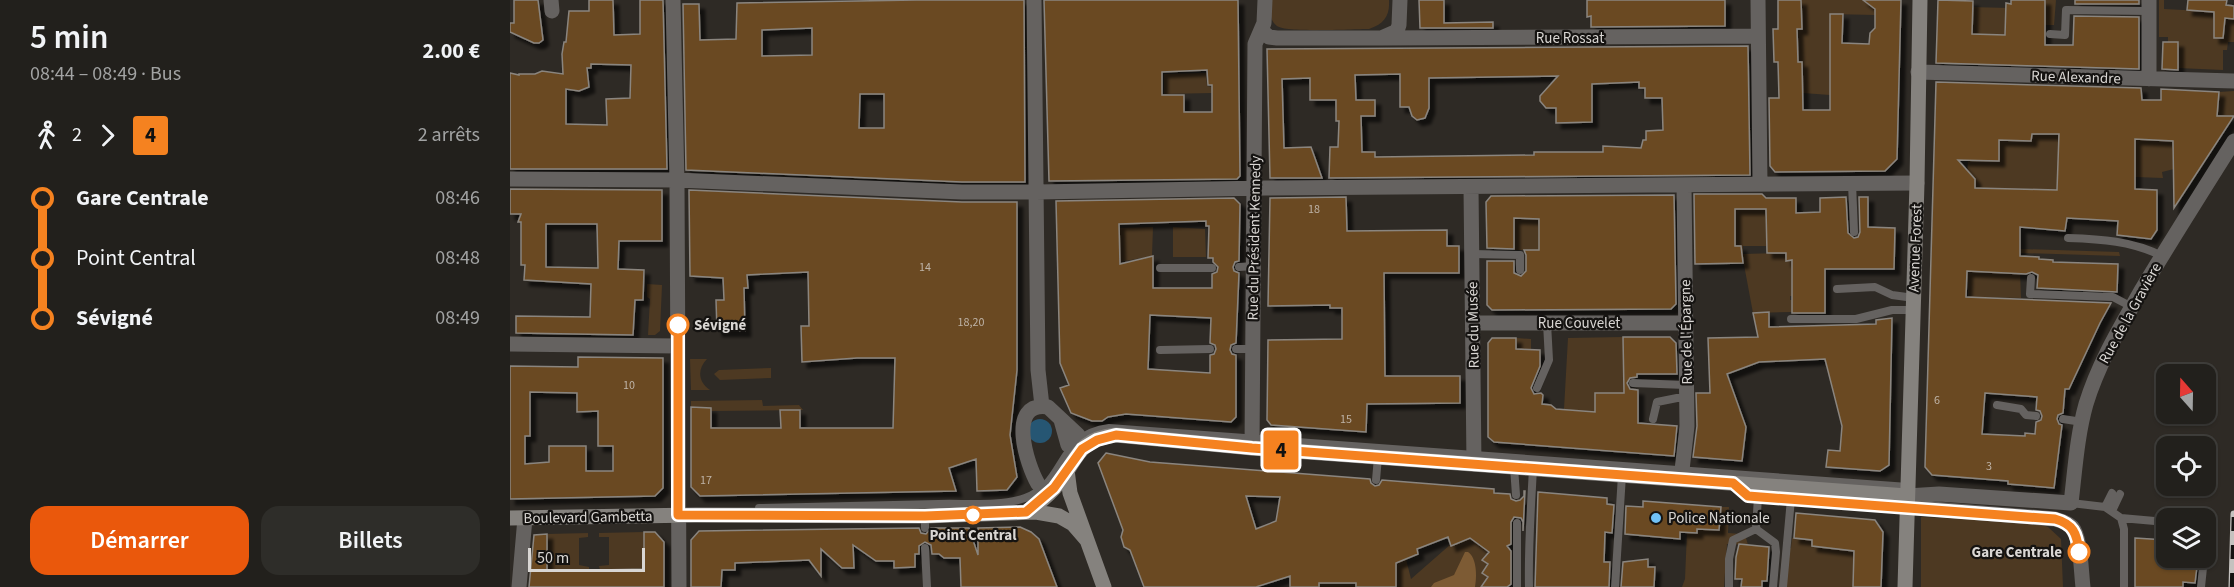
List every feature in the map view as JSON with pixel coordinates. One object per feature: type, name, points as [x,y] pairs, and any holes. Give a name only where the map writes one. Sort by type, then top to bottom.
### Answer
[{"type":"street","points":[[673,0],[677,180],[679,587]]},
{"type":"street","points":[[1034,0],[1038,370],[1041,406]]},
{"type":"street","name":"Rue du Président Kennedy","points":[[1252,443],[1253,349],[1246,266],[1256,189],[1255,44],[1264,23],[1265,0]]},
{"type":"street","points":[[1381,38],[1397,32],[1400,0]]},
{"type":"street","points":[[1758,0],[1760,184]]},
{"type":"street","name":"Avenue Forest","points":[[1905,587],[1920,0]]},
{"type":"street","points":[[2149,6],[2150,79]]},
{"type":"street","name":"Rue Rossat","points":[[1261,30],[1269,37],[1277,38],[1758,36]]},
{"type":"street","name":"Rue Alexandre","points":[[1918,72],[2234,81]]},
{"type":"street","name":"Rue de la Gravière","points":[[2072,503],[2077,447],[2082,422],[2100,365],[2162,256],[2234,141]]},
{"type":"street","points":[[510,179],[677,180],[963,192],[1917,183]]},
{"type":"street","name":"Rue de l'Épargne","points":[[1682,475],[1687,426],[1684,185]]},
{"type":"street","name":"Rue du Musée","points":[[1471,187],[1474,460]]},
{"type":"street","name":"Rue Couvelet","points":[[1473,323],[1685,323]]},
{"type":"street","points":[[510,344],[677,346]]},
{"type":"street","points":[[1026,512],[1049,495],[1077,454],[1079,440],[1059,415],[1048,407],[1041,406],[1028,412],[1023,440],[1027,462],[1038,484]]},
{"type":"street","points":[[1079,440],[1116,435],[1252,443],[1378,457],[1474,460],[1514,467],[1622,475],[1682,475],[1733,483],[1907,497],[2066,522],[2074,529],[2077,540],[2082,587]]},
{"type":"street","points":[[1067,470],[1070,493],[1104,587]]},
{"type":"street","points":[[1907,497],[1940,494],[2072,503]]},
{"type":"street","name":"Boulevard Gambetta","points":[[518,518],[678,512],[925,522],[1045,512],[1059,516],[1073,524],[1086,538]]},
{"type":"street","points":[[518,518],[519,587]]},
{"type":"lane","points":[[2050,34],[2065,35],[2066,10],[2149,6]]},
{"type":"lane","points":[[1852,183],[1854,232]]},
{"type":"lane","points":[[2068,238],[2109,240],[2145,248],[2162,256]]},
{"type":"lane","points":[[1472,254],[1520,255],[1520,270]]},
{"type":"lane","points":[[1160,268],[1212,268]]},
{"type":"lane","points":[[2031,278],[2030,294],[2113,297],[2132,307]]},
{"type":"lane","points":[[1837,289],[1875,287],[1913,304]]},
{"type":"lane","points":[[1791,320],[1856,319],[1913,304]]},
{"type":"lane","points":[[1537,388],[1549,360],[1547,323]]},
{"type":"lane","points":[[1160,350],[1210,349]]},
{"type":"lane","points":[[1236,349],[1253,349]]},
{"type":"lane","points":[[1633,383],[1686,392]]},
{"type":"lane","points":[[1653,419],[1657,402],[1686,392]]},
{"type":"lane","points":[[1997,405],[2021,409],[2026,415],[2036,416]]},
{"type":"lane","points":[[2063,419],[2082,422]]},
{"type":"lane","points":[[510,513],[678,512],[1022,500],[1038,492],[1048,482],[1065,455],[1079,440],[1098,429],[1110,428],[1252,443],[1682,475],[1907,497]]},
{"type":"lane","points":[[1376,480],[1378,457]]},
{"type":"lane","points":[[1514,467],[1516,495]]},
{"type":"lane","points":[[1529,587],[1528,546],[1531,529],[1533,468]]},
{"type":"lane","points":[[1615,587],[1622,475]]},
{"type":"lane","points":[[1733,483],[1748,496],[1758,497],[1791,499],[1907,497]]},
{"type":"lane","points":[[2108,509],[2116,494]]},
{"type":"lane","points":[[1756,529],[1758,497]]},
{"type":"lane","points":[[1783,587],[1791,499]]},
{"type":"lane","points":[[2072,503],[2108,509],[2121,518],[2156,521]]},
{"type":"lane","points":[[2121,518],[2124,529],[2124,587]]},
{"type":"lane","points":[[1516,587],[1517,523]]},
{"type":"lane","points":[[1729,587],[1729,559],[1733,540],[1756,529]]},
{"type":"lane","points":[[1756,529],[1775,543],[1773,587]]},
{"type":"lane","points":[[924,586],[926,548]]},
{"type":"lane","points":[[2202,587],[2203,568]]},
{"type":"shaded area","points":[[1270,0],[1389,0],[1389,6],[1385,19],[1379,25],[1369,29],[1293,29],[1274,24],[1270,14]]},
{"type":"shaded area","points":[[1801,0],[1875,0],[1875,15],[1830,14],[1830,95],[1803,93],[1802,63],[1798,62],[1797,29],[1802,29]]},
{"type":"shaded area","points":[[2038,0],[2056,0],[2054,25],[2038,25]]},
{"type":"shaded area","points":[[2159,0],[2164,0],[2164,9],[2202,11],[2203,4],[2234,19],[2234,42],[2228,42],[2227,50],[2223,50],[2223,70],[2178,68],[2178,43],[2168,42],[2168,37],[2159,37]]},
{"type":"shaded area","points":[[1968,7],[2011,8],[2005,35],[1968,34],[1973,20]]},
{"type":"shaded area","points":[[1206,73],[1207,86],[1212,87],[1212,93],[1164,94],[1164,74]]},
{"type":"shaded area","points":[[2234,91],[2234,116],[2217,116],[2219,92]]},
{"type":"shaded area","points":[[2178,118],[2174,169],[2162,172],[2163,178],[2135,177],[2135,139]]},
{"type":"shaded area","points":[[1999,133],[2059,134],[2057,190],[1975,188],[1975,179],[1967,176],[1968,160],[1999,161]]},
{"type":"shaded area","points":[[1539,205],[1539,223],[1542,223],[1553,241],[1539,242],[1539,250],[1514,250],[1514,218],[1522,218]]},
{"type":"shaded area","points":[[1731,209],[1766,209],[1767,246],[1743,246],[1743,254],[1780,253],[1780,241],[1810,253],[1786,253],[1786,261],[1795,260],[1792,296],[1790,296],[1792,312],[1753,313],[1742,254],[1735,254]]},
{"type":"shaded area","points":[[1153,227],[1152,256],[1120,262],[1119,228]]},
{"type":"shaded area","points":[[1173,227],[1205,229],[1206,257],[1173,257]]},
{"type":"shaded area","points":[[2020,249],[2119,252],[2120,256],[2020,253]]},
{"type":"shaded area","points":[[1976,269],[2020,273],[2021,298],[1968,297],[1968,282],[1959,282],[1967,278],[1967,271],[1975,272]]},
{"type":"shaded area","points":[[647,284],[662,285],[660,331],[655,335],[648,335],[650,299],[647,297]]},
{"type":"shaded area","points":[[1623,337],[1623,374],[1626,393],[1596,393],[1595,412],[1567,412],[1567,409],[1564,409],[1568,338]]},
{"type":"shaded area","points":[[1516,338],[1531,339],[1531,365],[1520,350],[1516,349]]},
{"type":"shaded area","points":[[690,359],[707,359],[700,375],[703,383],[710,390],[691,390]]},
{"type":"shaded area","points":[[771,368],[771,378],[720,380],[714,374],[719,370]]},
{"type":"shaded area","points":[[762,400],[763,406],[799,405],[803,410],[711,411],[711,408],[691,407],[691,401]]},
{"type":"shaded area","points":[[1721,507],[1729,507],[1728,533],[1741,534],[1746,538],[1748,545],[1727,544],[1724,587],[1682,587],[1685,579],[1687,532],[1697,533],[1697,529],[1719,530]]},
{"type":"shaded area","points":[[1921,517],[2035,522],[2048,527],[2061,539],[2063,587],[1921,587]]},
{"type":"shaded area","points":[[1467,530],[1487,550],[1487,556],[1482,560],[1487,563],[1487,582],[1484,587],[1396,587],[1396,556],[1406,559],[1411,579]]},
{"type":"shaded area","points":[[644,532],[644,551],[664,551],[664,568],[600,570],[599,566],[609,565],[609,537],[599,537],[599,533]]},
{"type":"shaded area","points":[[588,533],[588,537],[579,538],[579,565],[589,567],[589,570],[530,571],[532,553],[547,553],[547,534]]},
{"type":"shaded area","points":[[1792,538],[1812,540],[1812,546],[1854,551],[1853,587],[1779,587],[1783,548],[1791,548]]},
{"type":"shaded area","points":[[1465,552],[1471,555],[1475,563],[1475,587],[1431,587],[1434,583],[1454,575]]},
{"type":"shaded area","points":[[1319,583],[1356,583],[1356,587],[1319,587]]},
{"type":"water","points":[[1040,419],[1045,420],[1051,426],[1051,436],[1045,442],[1040,443],[1035,442],[1029,436],[1028,431],[1029,426],[1035,420]]},
{"type":"building","points":[[514,0],[538,0],[543,40],[539,43],[510,32],[510,23],[514,23]]},
{"type":"building","points":[[589,0],[613,0],[614,35],[640,34],[640,0],[663,0],[667,169],[510,169],[510,73],[535,74],[542,71],[563,74],[562,54],[564,42],[566,42],[569,11],[589,11]],"holes":[[[591,64],[631,65],[630,98],[606,99],[607,125],[566,124],[566,89],[579,91],[589,87],[587,68],[591,68]]]},
{"type":"building","points":[[1024,0],[1025,182],[962,182],[686,170],[683,4],[699,4],[700,40],[736,39],[737,3]],"holes":[[[812,28],[812,55],[762,56],[762,30]],[[860,94],[884,94],[884,128],[859,128]]]},
{"type":"building","points":[[1044,0],[1238,0],[1240,176],[1237,179],[1049,181]],"holes":[[[1207,70],[1208,85],[1212,85],[1212,112],[1184,112],[1184,95],[1162,95],[1162,72]]]},
{"type":"building","points":[[1419,0],[1444,0],[1444,23],[1493,22],[1493,28],[1420,28]]},
{"type":"building","points":[[1587,0],[1725,0],[1725,26],[1591,27],[1591,16],[1587,17]]},
{"type":"building","points":[[1778,0],[1801,0],[1802,29],[1797,29],[1798,62],[1802,62],[1803,110],[1830,110],[1830,14],[1843,14],[1842,43],[1869,44],[1870,33],[1875,28],[1875,9],[1863,0],[1901,0],[1897,159],[1885,171],[1775,172],[1770,166],[1769,98],[1779,98],[1778,62],[1774,62],[1773,29],[1778,29]]},
{"type":"building","points":[[1938,0],[1973,1],[1972,34],[2005,35],[2006,3],[2011,4],[2011,0],[2045,0],[2045,45],[2073,45],[2074,16],[2139,17],[2139,69],[1936,63]]},
{"type":"building","points":[[2075,0],[2139,0],[2139,4],[2075,4]]},
{"type":"building","points":[[2188,0],[2227,0],[2226,5],[2234,6],[2234,19],[2225,18],[2223,38],[2214,38],[2214,12],[2187,10]]},
{"type":"building","points":[[2163,42],[2178,42],[2178,70],[2162,69]]},
{"type":"building","points":[[1748,46],[1750,175],[1329,178],[1330,147],[1338,147],[1339,121],[1336,121],[1336,100],[1310,100],[1310,78],[1282,79],[1284,148],[1311,147],[1322,178],[1270,178],[1267,49]],"holes":[[[1400,74],[1400,107],[1409,107],[1412,116],[1417,120],[1425,118],[1429,108],[1429,78],[1558,76],[1540,96],[1540,101],[1546,108],[1556,108],[1556,123],[1592,122],[1592,84],[1639,82],[1639,88],[1645,88],[1645,98],[1662,98],[1663,130],[1646,131],[1646,140],[1643,140],[1641,148],[1603,146],[1603,152],[1375,157],[1375,152],[1362,152],[1361,116],[1375,116],[1375,100],[1356,100],[1355,75]]]},
{"type":"building","points":[[1936,82],[2141,88],[2142,100],[2161,100],[2161,89],[2219,92],[2217,116],[2234,116],[2174,208],[2173,141],[2135,139],[2135,189],[2157,190],[2157,230],[2151,239],[2117,235],[2118,221],[2067,218],[2065,231],[2020,227],[2020,256],[2039,257],[2039,259],[2053,260],[2053,262],[2118,264],[2117,292],[2037,288],[2038,275],[2032,272],[2026,274],[1967,271],[1966,297],[2111,303],[2069,389],[2065,389],[2063,413],[2058,415],[2057,419],[2062,425],[2054,488],[2008,484],[2008,481],[1932,475],[1925,467]],"holes":[[[2032,134],[2059,134],[2057,190],[1975,188],[1975,179],[1958,160],[1999,161],[1999,140],[2031,141]],[[1985,393],[2037,397],[2036,410],[2040,411],[2042,416],[2041,420],[2036,422],[2035,434],[2025,433],[2025,436],[1982,434]]]},
{"type":"building","points":[[510,189],[662,190],[662,241],[619,241],[618,269],[644,270],[643,300],[635,300],[633,335],[516,333],[516,316],[590,317],[591,284],[524,280],[525,265],[521,265],[521,222],[518,222],[521,214],[510,214]],"holes":[[[546,224],[597,224],[598,268],[546,267]]]},
{"type":"building","points":[[689,190],[962,202],[1017,202],[1017,370],[1010,435],[1017,477],[1007,490],[977,491],[976,459],[949,468],[956,491],[700,496],[691,487],[691,407],[711,408],[711,428],[781,428],[780,410],[800,410],[800,428],[893,428],[895,358],[802,362],[801,326],[809,326],[808,272],[747,275],[748,288],[744,288],[745,331],[717,331],[716,300],[724,300],[723,278],[690,276]]},
{"type":"building","points":[[1694,194],[1762,194],[1766,198],[1796,198],[1796,213],[1820,212],[1820,198],[1846,197],[1848,233],[1854,238],[1858,237],[1860,232],[1859,197],[1868,197],[1868,227],[1895,228],[1894,269],[1825,269],[1825,313],[1792,313],[1792,260],[1786,261],[1786,253],[1767,253],[1766,209],[1735,209],[1735,246],[1741,246],[1743,263],[1695,264]]},
{"type":"building","points":[[1674,195],[1676,304],[1671,309],[1492,310],[1487,305],[1487,261],[1514,261],[1514,273],[1521,276],[1526,271],[1524,250],[1539,250],[1539,219],[1514,218],[1514,249],[1487,248],[1486,202],[1491,196]]},
{"type":"building","points":[[1346,197],[1347,231],[1447,230],[1447,246],[1459,246],[1459,273],[1384,273],[1385,376],[1460,376],[1460,403],[1367,404],[1366,432],[1271,425],[1267,420],[1268,340],[1342,339],[1342,308],[1330,308],[1330,305],[1268,306],[1270,198]]},
{"type":"building","points":[[1234,198],[1240,204],[1239,261],[1235,262],[1233,267],[1234,271],[1239,273],[1236,343],[1231,345],[1230,350],[1236,355],[1236,417],[1231,422],[1126,414],[1108,417],[1102,421],[1092,421],[1071,413],[1060,388],[1069,385],[1060,363],[1056,201]],"holes":[[[1206,221],[1206,226],[1209,226],[1208,258],[1213,258],[1213,262],[1218,267],[1217,272],[1212,274],[1212,288],[1153,288],[1153,256],[1120,264],[1119,224]],[[1150,315],[1211,318],[1210,343],[1215,345],[1216,349],[1214,354],[1210,355],[1210,373],[1148,369]]]},
{"type":"building","points":[[1769,312],[1769,327],[1876,324],[1876,320],[1892,318],[1889,465],[1880,471],[1826,467],[1828,450],[1840,451],[1842,426],[1825,359],[1759,362],[1727,374],[1746,427],[1742,461],[1693,457],[1697,426],[1696,393],[1710,393],[1708,338],[1758,337],[1753,313]]},
{"type":"building","points":[[1623,337],[1670,337],[1676,343],[1677,374],[1637,374],[1637,377],[1630,378],[1627,383],[1630,389],[1638,390],[1638,423],[1677,426],[1674,456],[1494,442],[1488,437],[1488,343],[1492,338],[1516,338],[1516,349],[1540,350],[1540,366],[1531,388],[1534,394],[1543,395],[1542,404],[1551,405],[1556,409],[1595,412],[1595,393],[1624,393]]},
{"type":"building","points":[[578,357],[663,358],[663,488],[655,496],[510,499],[510,366],[578,367]],"holes":[[[530,392],[577,393],[577,412],[598,411],[598,446],[613,446],[613,471],[586,471],[586,446],[549,446],[549,462],[525,464],[525,436],[530,436]]]},
{"type":"building","points":[[1106,453],[1150,462],[1370,479],[1375,486],[1379,485],[1382,480],[1494,489],[1494,493],[1510,494],[1511,499],[1516,501],[1524,496],[1525,491],[1523,531],[1521,518],[1514,517],[1511,522],[1511,544],[1507,546],[1511,551],[1511,584],[1507,587],[1481,587],[1488,577],[1482,573],[1488,564],[1482,560],[1489,552],[1470,538],[1451,546],[1448,537],[1417,549],[1418,554],[1396,563],[1396,587],[1356,587],[1356,583],[1319,583],[1319,587],[1290,587],[1290,576],[1256,587],[1144,587],[1130,550],[1124,547],[1121,537],[1123,530],[1098,463]],"holes":[[[1246,496],[1280,497],[1276,521],[1256,529]]]},
{"type":"building","points":[[1538,492],[1607,498],[1607,504],[1614,505],[1612,533],[1605,532],[1604,562],[1610,562],[1609,587],[1535,587]]},
{"type":"building","points":[[1643,501],[1721,507],[1719,530],[1697,529],[1697,533],[1680,532],[1680,539],[1625,534],[1626,506],[1643,507]]},
{"type":"building","points":[[1796,513],[1875,520],[1883,532],[1881,587],[1853,587],[1854,551],[1812,546],[1812,540],[1794,538]]},
{"type":"building","points":[[1020,527],[1039,539],[1057,587],[961,587],[960,558],[944,558],[939,554],[932,554],[931,545],[925,542],[919,546],[919,554],[915,554],[915,567],[894,568],[894,561],[876,561],[853,545],[854,568],[842,568],[821,549],[821,576],[809,560],[735,563],[735,570],[722,570],[721,587],[691,587],[691,540],[699,531],[919,528],[921,533],[926,534],[931,528],[969,528],[978,555],[978,528]]},
{"type":"building","points":[[644,532],[655,532],[664,542],[664,587],[529,587],[534,535],[547,534],[547,570],[644,569]]},
{"type":"building","points":[[2135,538],[2156,539],[2156,568],[2197,568],[2195,583],[2183,582],[2183,587],[2135,587]]},
{"type":"building","points":[[1739,544],[1769,547],[1767,581],[1762,581],[1762,587],[1741,587],[1742,579],[1735,579]]},
{"type":"building","points":[[1648,559],[1648,567],[1655,567],[1654,587],[1621,587],[1623,562]]},
{"type":"railway","points":[[2232,587],[2234,514]]},
{"type":"bus line","name":"4","points":[[678,325],[678,515],[925,516],[1026,512],[1044,499],[1054,488],[1082,449],[1106,436],[1116,435],[1252,448],[1733,483],[1748,496],[2055,519],[2066,522],[2074,529],[2079,552]]},
{"type":"place","name":"Sévigné","points":[[678,325]]},
{"type":"place","name":"Point Central","points":[[973,515]]},
{"type":"place","name":"Police Nationale","points":[[1656,518]]},
{"type":"place","name":"Gare Centrale","points":[[2079,552]]}]
